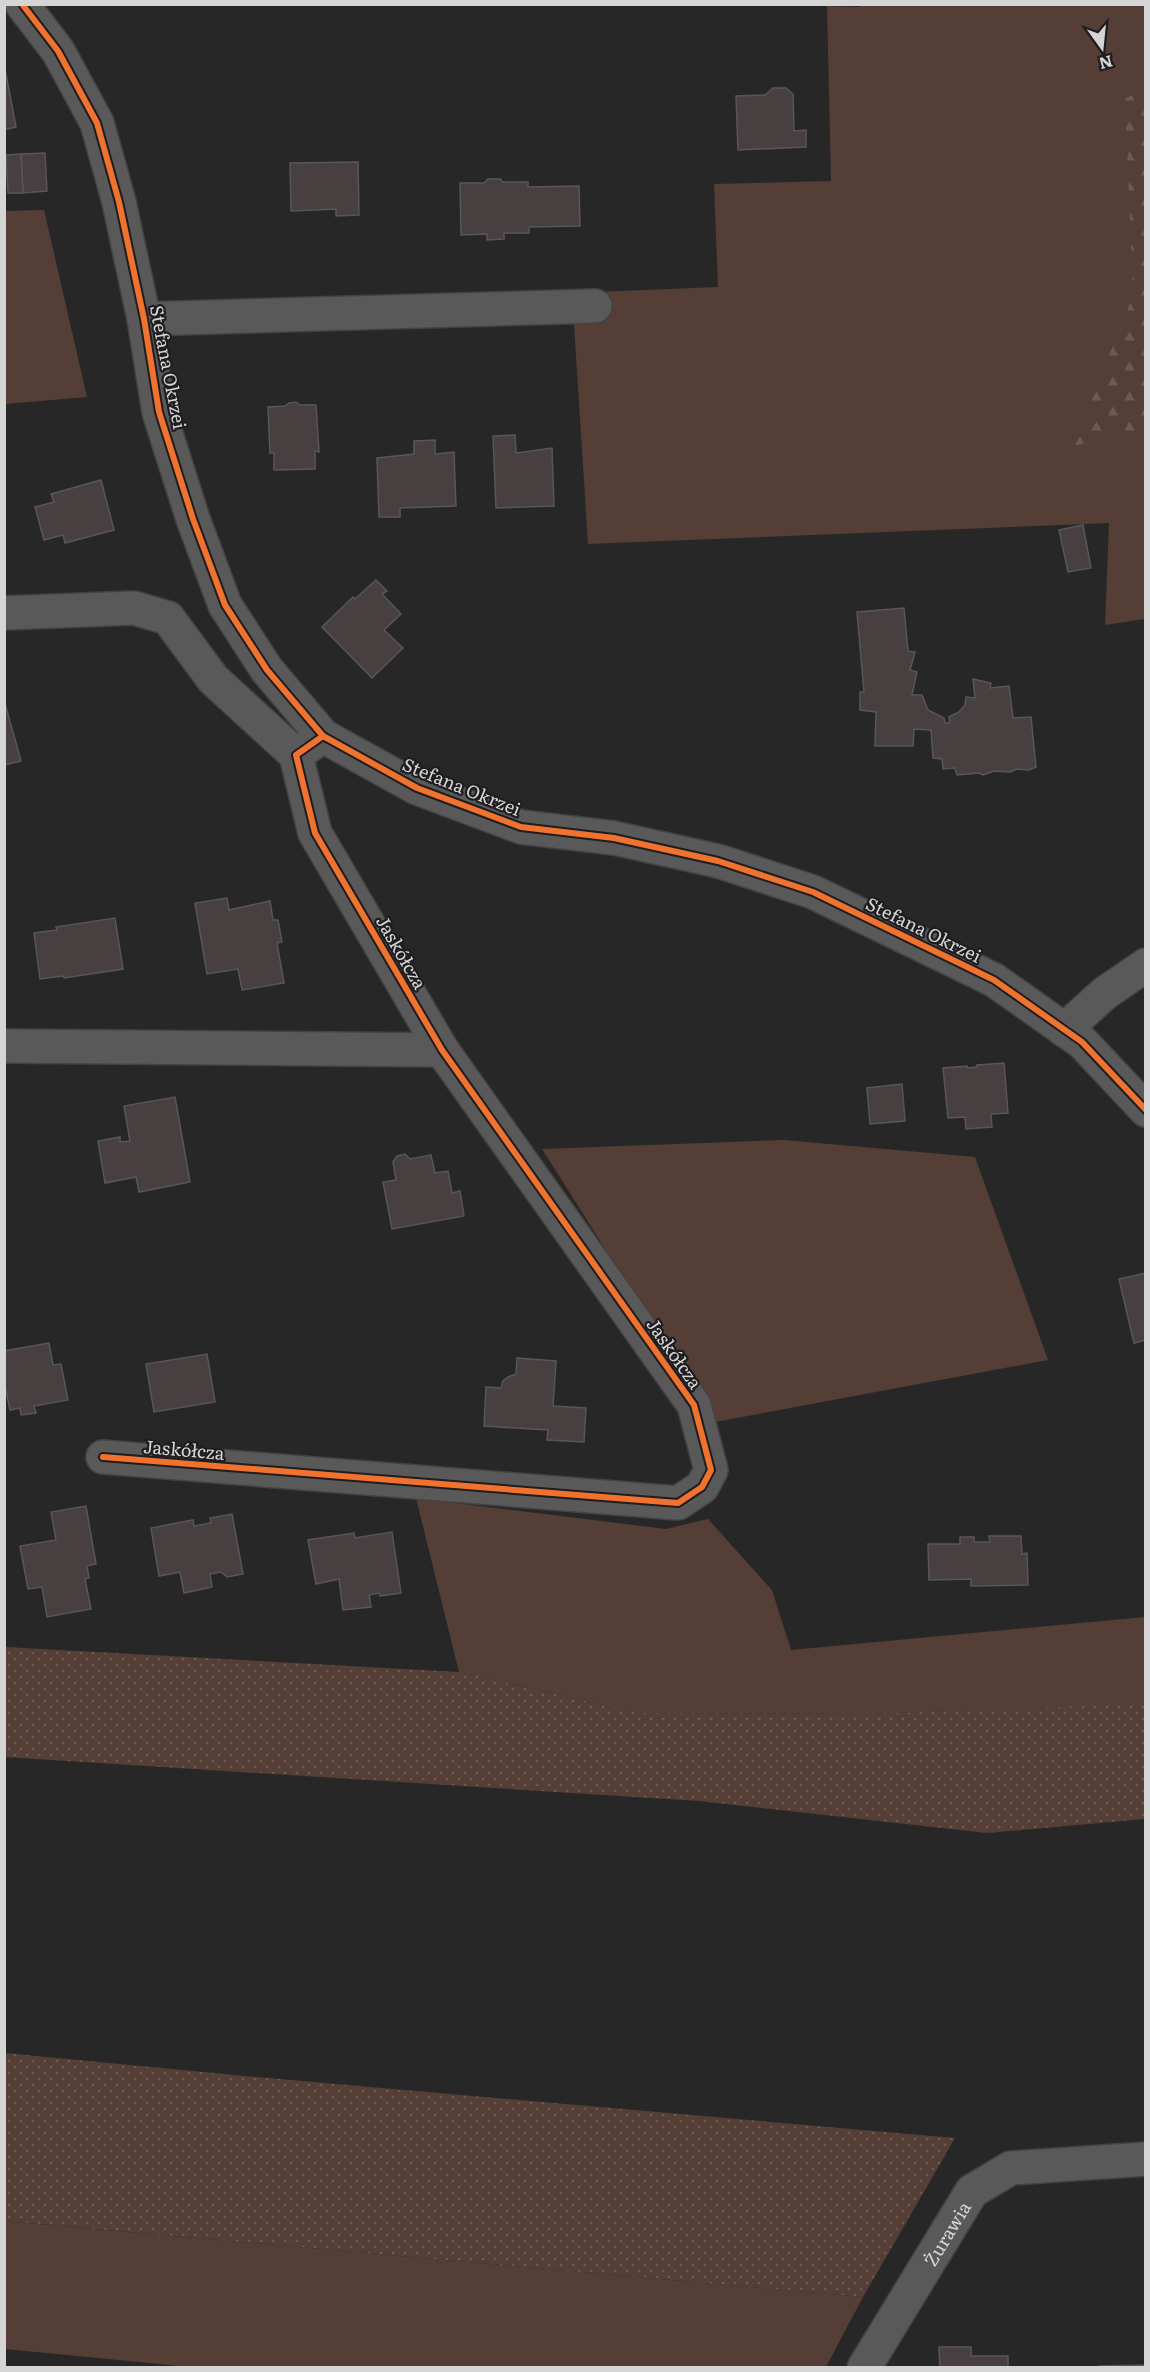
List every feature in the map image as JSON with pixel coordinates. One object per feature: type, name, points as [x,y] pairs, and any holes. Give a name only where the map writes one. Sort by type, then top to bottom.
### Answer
[{"type":"street","name":"Stefana Okrzei","points":[[22,4],[58,51],[97,123],[119,202],[144,319],[159,412],[193,519],[225,605],[267,670],[323,736],[417,788],[521,826],[614,838],[718,861],[813,892],[994,980],[1082,1042],[1146,1110]]},
{"type":"street","points":[[144,319],[596,306]]},
{"type":"street","points":[[4,614],[134,608],[168,618],[213,679],[296,755],[323,736]]},
{"type":"street","name":"Jaskółcza","points":[[103,1457],[678,1503],[702,1487],[711,1470],[694,1406],[442,1050],[315,833],[296,755]]},
{"type":"street","points":[[1064,1030],[1105,993],[1146,965]]},
{"type":"street","points":[[4,1046],[442,1050]]},
{"type":"street","name":"Żurawia","points":[[864,2367],[972,2191],[1011,2168],[1146,2159]]},
{"type":"green space","points":[[865,4],[1145,5],[1145,619],[1105,625],[1109,523],[588,544],[572,293],[718,287],[714,184],[831,181],[827,6],[858,7]]},
{"type":"green space","points":[[1145,88],[1145,431],[1072,446],[1133,296],[1125,99]]},
{"type":"green space","points":[[44,210],[87,397],[5,404],[5,211]]},
{"type":"green space","points":[[784,1140],[975,1157],[1048,1360],[715,1422],[542,1149]]},
{"type":"green space","points":[[416,1498],[666,1529],[708,1519],[772,1590],[791,1650],[1145,1617],[1145,1705],[865,1714],[638,1713],[459,1672]]},
{"type":"green space","points":[[5,1647],[459,1672],[639,1713],[865,1714],[1145,1704],[1145,1819],[987,1833],[699,1801],[5,1757]]},
{"type":"green space","points":[[5,2053],[955,2138],[863,2297],[5,2221]]},
{"type":"green space","points":[[4,2221],[863,2297],[826,2367],[190,2367],[5,2349]]},
{"type":"building","points":[[6,74],[16,127],[4,130],[4,75]]},
{"type":"building","points":[[773,88],[786,88],[793,94],[794,131],[806,130],[806,147],[738,150],[736,96],[765,95]]},
{"type":"building","points":[[45,153],[47,191],[23,193],[21,154]]},
{"type":"building","points":[[21,154],[23,193],[8,193],[6,155]]},
{"type":"building","points":[[358,162],[359,215],[336,216],[336,209],[291,211],[290,163]]},
{"type":"building","points":[[488,179],[500,179],[503,182],[528,182],[528,187],[579,186],[580,226],[529,227],[529,233],[504,233],[504,239],[487,240],[487,234],[461,235],[460,183],[484,183]]},
{"type":"building","points":[[296,402],[300,405],[316,405],[319,452],[315,451],[315,469],[274,470],[274,453],[270,453],[268,407],[285,406]]},
{"type":"building","points":[[515,435],[516,453],[552,448],[554,506],[496,508],[493,436]]},
{"type":"building","points":[[435,440],[435,454],[454,452],[456,506],[400,508],[400,517],[379,517],[377,458],[414,454],[414,441]]},
{"type":"building","points":[[101,480],[114,530],[65,543],[63,535],[44,540],[35,507],[54,502],[51,494]]},
{"type":"building","points":[[1083,525],[1091,568],[1068,572],[1059,530]]},
{"type":"building","points":[[376,580],[387,591],[382,594],[401,614],[384,630],[403,648],[372,678],[322,627],[353,597],[355,599]]},
{"type":"building","points":[[904,608],[908,651],[915,652],[910,670],[917,672],[912,695],[922,695],[928,710],[944,718],[945,723],[950,723],[949,717],[959,712],[965,705],[966,697],[975,698],[973,679],[991,683],[990,688],[1009,686],[1013,718],[1031,717],[1036,767],[1010,772],[994,771],[983,775],[979,773],[957,775],[955,768],[943,769],[942,759],[933,758],[931,730],[914,729],[913,746],[875,746],[876,712],[860,710],[860,692],[864,692],[857,612]]},
{"type":"building","points":[[4,700],[21,761],[4,765]]},
{"type":"building","points":[[227,898],[229,910],[270,901],[273,920],[278,920],[282,942],[277,943],[284,983],[242,990],[238,969],[207,974],[195,903]]},
{"type":"building","points":[[115,918],[123,969],[64,978],[63,976],[40,979],[34,933],[57,930],[56,927]]},
{"type":"building","points":[[1004,1063],[1008,1113],[991,1114],[992,1127],[966,1129],[965,1117],[948,1118],[943,1068],[967,1066],[967,1068]]},
{"type":"building","points":[[902,1084],[905,1121],[870,1124],[867,1088]]},
{"type":"building","points":[[175,1097],[190,1182],[139,1192],[136,1177],[105,1183],[98,1141],[120,1137],[120,1142],[130,1141],[124,1106]]},
{"type":"building","points":[[405,1154],[410,1159],[431,1155],[435,1173],[448,1171],[452,1193],[460,1191],[464,1216],[392,1229],[383,1182],[396,1180],[393,1162],[397,1156]]},
{"type":"building","points":[[1146,1273],[1146,1340],[1134,1343],[1119,1279]]},
{"type":"building","points":[[49,1343],[53,1365],[61,1364],[68,1400],[34,1406],[36,1413],[21,1415],[20,1408],[10,1410],[4,1381],[4,1351]]},
{"type":"building","points":[[207,1354],[215,1402],[154,1412],[146,1364]]},
{"type":"building","points":[[517,1358],[556,1361],[553,1406],[586,1408],[584,1442],[547,1440],[548,1430],[484,1426],[486,1387],[501,1388],[503,1381],[516,1374]]},
{"type":"building","points":[[86,1506],[96,1564],[87,1566],[89,1578],[85,1579],[91,1609],[47,1617],[42,1587],[28,1589],[20,1546],[56,1540],[51,1512]]},
{"type":"building","points":[[232,1514],[243,1574],[227,1577],[221,1572],[210,1574],[212,1587],[184,1593],[180,1572],[159,1576],[151,1528],[193,1520],[194,1526],[211,1523],[210,1518]]},
{"type":"building","points":[[392,1532],[401,1593],[369,1595],[371,1607],[343,1610],[339,1579],[316,1584],[308,1540],[354,1533],[355,1538]]},
{"type":"building","points":[[989,1536],[1021,1536],[1022,1554],[1027,1553],[1028,1585],[971,1586],[971,1579],[929,1580],[928,1544],[960,1544],[960,1537],[974,1537],[974,1542],[990,1542]]},
{"type":"building","points":[[939,2347],[971,2347],[971,2356],[1008,2356],[1008,2368],[940,2368]]},
{"type":"building","points":[[1146,2365],[1146,2368],[1099,2368],[1099,2366]]},
{"type":"cycle path","points":[[22,4],[58,51],[97,123],[119,202],[144,319],[159,412],[193,519],[225,605],[267,670],[323,736],[417,788],[521,827],[614,838],[718,861],[813,892],[994,980],[1082,1042],[1146,1110]]},
{"type":"cycle path","points":[[103,1457],[678,1503],[702,1487],[711,1470],[694,1405],[442,1050],[315,833],[296,755],[323,736]]}]
